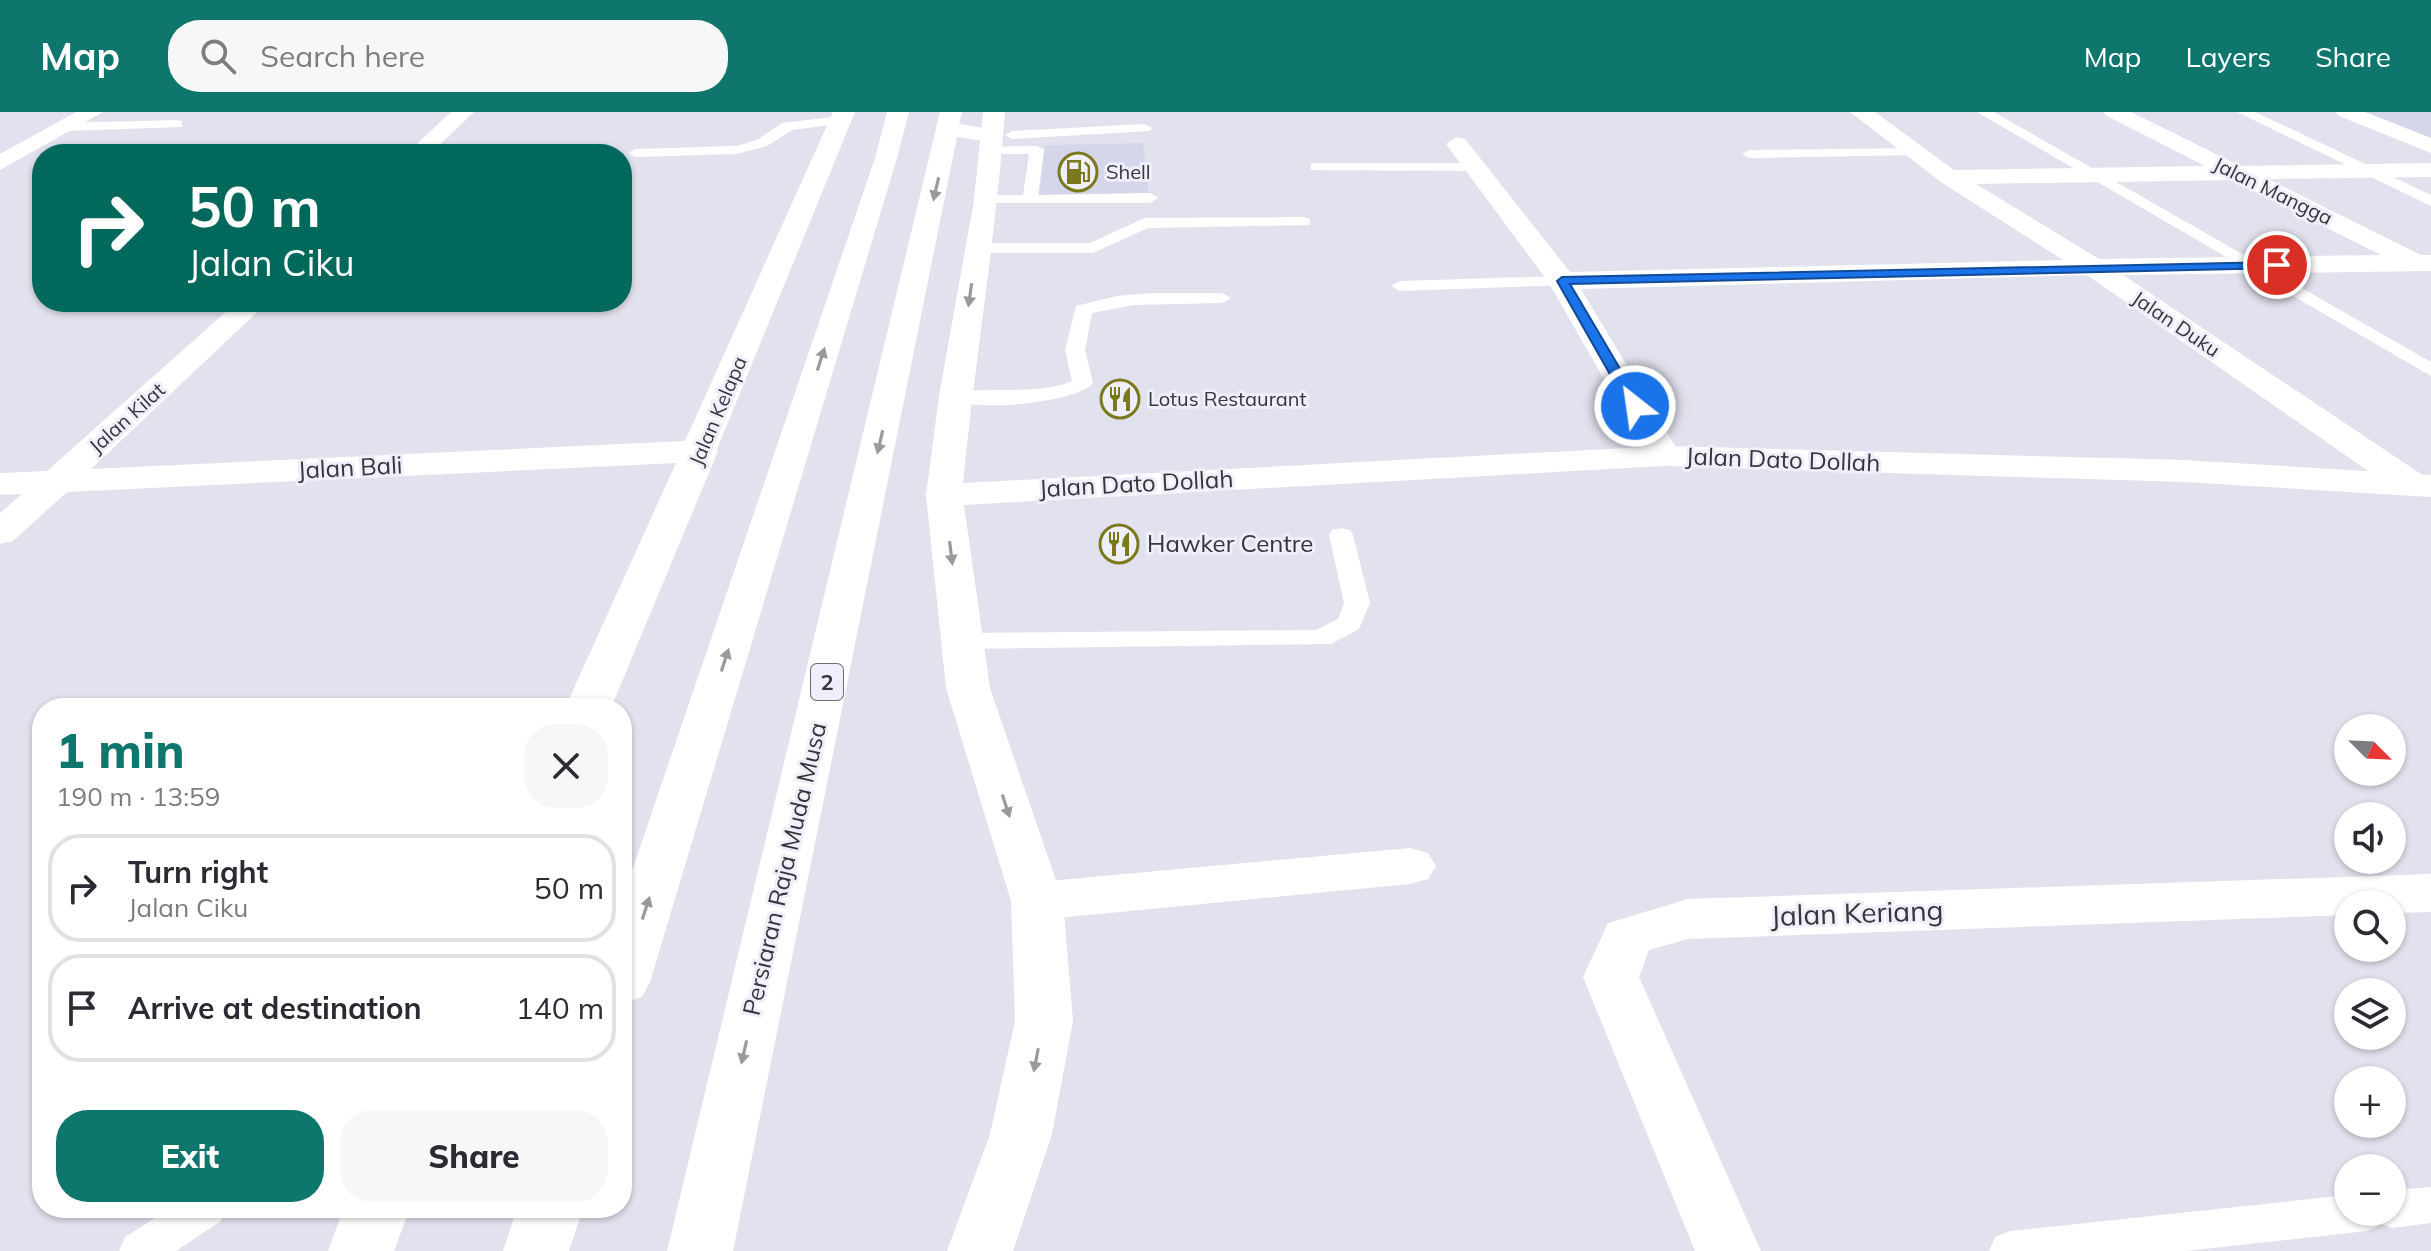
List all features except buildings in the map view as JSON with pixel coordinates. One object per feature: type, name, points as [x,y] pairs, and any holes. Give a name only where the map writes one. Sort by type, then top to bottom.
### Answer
[{"type":"main road","points":[[34,144],[92,112]]},
{"type":"main road","points":[[428,144],[463,112]]},
{"type":"main road","points":[[632,951],[886,158],[898,112]]},
{"type":"main road","name":"Jalan Duku","points":[[1861,112],[1949,177],[2093,267],[2421,485]]},
{"type":"main road","name":"Jalan Mangga","points":[[2114,112],[2427,265]]},
{"type":"main road","points":[[2346,112],[2431,146]]},
{"type":"main road","name":"Jalan Kelapa","points":[[592,698],[843,116]]},
{"type":"main road","points":[[949,121],[992,132],[986,200],[976,248],[944,495],[968,688],[1037,901],[1044,1021],[1021,1134],[980,1251]]},
{"type":"main road","name":"Persiaran Raja Muda Musa","points":[[700,1251],[949,121]]},
{"type":"main road","points":[[1457,144],[1562,281],[1664,456]]},
{"type":"main road","points":[[0,163],[32,145]]},
{"type":"main road","points":[[1949,177],[2431,170]]},
{"type":"main road","points":[[1562,281],[2093,267],[2427,265]]},
{"type":"main road","name":"Jalan Kilat","points":[[0,533],[243,312]]},
{"type":"main road","name":"Jalan Bali","points":[[0,484],[701,451]]},
{"type":"main road","name":"Jalan Dato Dollah","points":[[944,495],[1664,456],[2184,471],[2421,485]]},
{"type":"main road","points":[[1037,901],[1410,866]]},
{"type":"main road","name":"Jalan Keriang","points":[[1728,1251],[1611,977],[1627,937],[1688,919],[2431,893]]},
{"type":"main road","points":[[361,1251],[373,1218]]},
{"type":"main road","points":[[536,1251],[547,1218]]},
{"type":"lane","points":[[1984,112],[2431,370]]},
{"type":"lane","points":[[2244,112],[2431,201]]},
{"type":"lane","points":[[635,153],[737,150],[762,143],[770,133],[786,126],[843,116]]},
{"type":"lane","points":[[65,127],[177,124]]},
{"type":"lane","points":[[992,132],[1145,128]]},
{"type":"lane","points":[[992,132],[1037,150]]},
{"type":"lane","points":[[1030,200],[1037,150],[1042,144],[1127,141]]},
{"type":"lane","points":[[1749,154],[1913,152]]},
{"type":"lane","points":[[1316,167],[1474,167]]},
{"type":"lane","points":[[986,200],[1150,198]]},
{"type":"lane","points":[[976,248],[1093,248],[1145,223],[1304,222]]},
{"type":"lane","points":[[1400,286],[1562,281]]},
{"type":"lane","points":[[955,396],[1055,396],[1072,391],[1083,383],[1075,350],[1083,310],[1103,303],[1151,298],[1222,298]]},
{"type":"lane","points":[[962,641],[1321,638],[1350,623],[1357,603],[1341,535]]},
{"type":"lane","points":[[2406,1208],[2431,1205]]},
{"type":"lane","points":[[2010,1251],[2334,1216]]},
{"type":"lane","points":[[140,1251],[191,1218]]},
{"type":"shaded area","points":[[2346,112],[2431,112],[2431,146]]},
{"type":"shaded area","points":[[1143,143],[1149,195],[1039,198],[1045,145]]},
{"type":"place","name":"Shell","points":[[1078,172]]},
{"type":"place","name":"Lotus Restaurant","points":[[1120,399]]},
{"type":"place","name":"Hawker Centre","points":[[1119,544]]},
{"type":"route","points":[[1635,406],[1562,281],[2277,265]]}]
